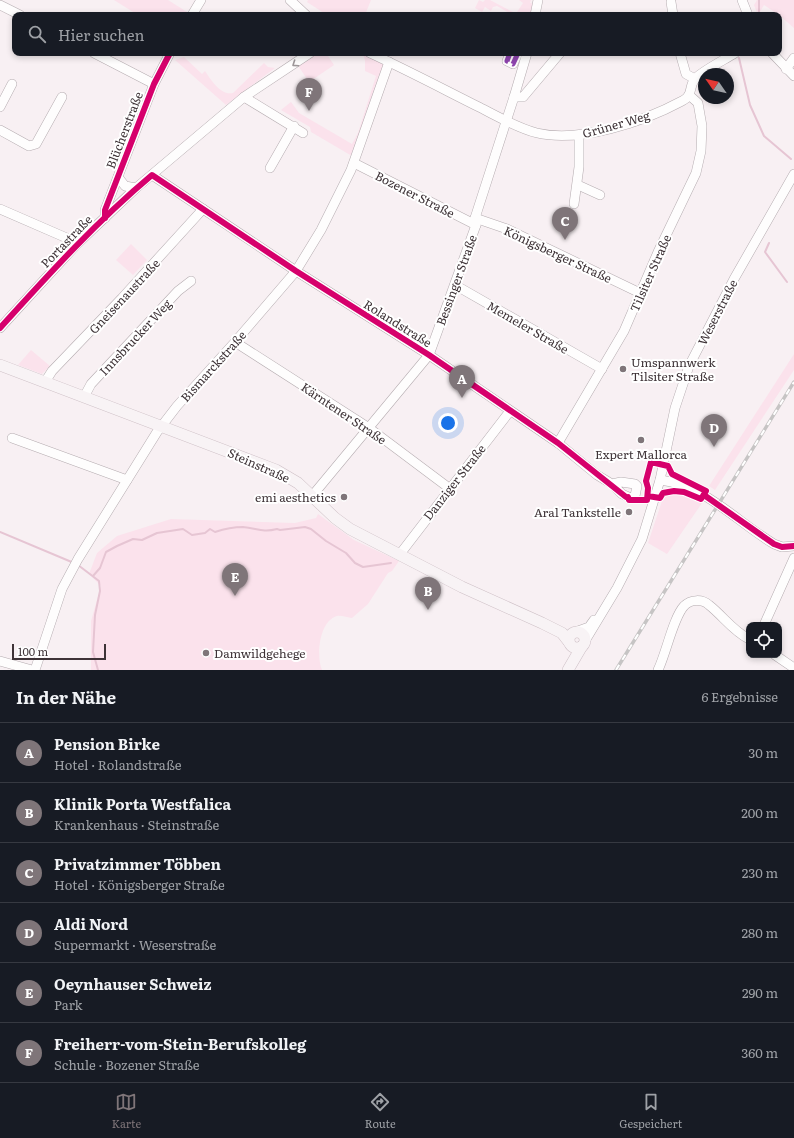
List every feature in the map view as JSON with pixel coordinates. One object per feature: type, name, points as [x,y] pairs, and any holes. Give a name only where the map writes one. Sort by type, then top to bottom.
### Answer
[{"type":"main road","name":"Steinstraße","points":[[0,365],[276,470],[298,483],[335,518],[350,529],[462,587],[562,633],[570,643]]},
{"type":"main road","name":"Steinstraße","points":[[542,623],[577,632]]},
{"type":"main road","points":[[562,670],[570,655],[570,643],[570,636],[577,632],[583,634],[584,643],[577,648],[570,643]]},
{"type":"main road","name":"Weserstraße","points":[[568,670],[584,643]]},
{"type":"street","points":[[194,12],[201,0]]},
{"type":"street","points":[[290,0],[303,12]]},
{"type":"street","points":[[536,12],[538,0]]},
{"type":"street","points":[[742,0],[747,12]]},
{"type":"street","points":[[671,2],[673,12]]},
{"type":"street","points":[[0,5],[14,12]]},
{"type":"street","points":[[100,56],[154,84]]},
{"type":"street","name":"Blücherstraße","points":[[105,218],[105,210],[154,84],[168,56]]},
{"type":"street","name":"Portastraße","points":[[0,328],[77,244],[136,188],[244,97],[306,56]]},
{"type":"street","name":"Grüner Weg","points":[[376,56],[507,121],[536,132],[554,135],[579,136],[597,132],[646,117],[683,101],[689,95]]},
{"type":"street","points":[[509,56],[507,61],[513,64],[517,56]]},
{"type":"street","name":"Bessinger Straße","points":[[312,496],[429,355],[455,285],[526,56]]},
{"type":"street","points":[[514,97],[523,97],[557,56]]},
{"type":"street","points":[[681,56],[686,74],[695,79]]},
{"type":"street","points":[[689,95],[695,79],[730,56]]},
{"type":"street","points":[[775,56],[794,76]]},
{"type":"street","points":[[786,68],[794,58]]},
{"type":"street","name":"Bismarckstraße","points":[[35,670],[62,589],[72,569],[161,427],[296,271],[338,199],[354,163],[389,62]]},
{"type":"street","points":[[0,107],[12,84]]},
{"type":"street","name":"Tilsiter Straße","points":[[558,443],[624,331],[696,173],[703,137],[698,103],[689,95]]},
{"type":"street","points":[[0,130],[29,146],[36,144],[62,97]]},
{"type":"street","points":[[244,97],[294,126],[303,133]]},
{"type":"street","points":[[270,168],[294,126]]},
{"type":"street","points":[[574,204],[578,185],[579,136]]},
{"type":"street","name":"Bozener Straße","points":[[354,163],[475,221]]},
{"type":"street","name":"Weserstraße","points":[[584,643],[625,574],[642,539],[660,480],[673,415],[689,366],[734,278],[794,174]]},
{"type":"street","name":"Rolandstraße","points":[[152,175],[296,271],[429,355],[558,443],[597,475],[612,484]]},
{"type":"street","points":[[118,177],[125,186],[136,188]]},
{"type":"street","points":[[578,185],[600,195]]},
{"type":"street","points":[[0,209],[77,244]]},
{"type":"street","name":"Gneisenaustraße","points":[[45,382],[52,371],[122,298],[203,209]]},
{"type":"street","name":"Königsberger Straße","points":[[475,221],[507,229],[640,293]]},
{"type":"street","name":"Innsbrucker Weg","points":[[84,397],[87,390],[96,378],[178,291],[191,281]]},
{"type":"street","name":"Memeler Straße","points":[[455,285],[602,369]]},
{"type":"street","name":"Kärntener Straße","points":[[235,342],[369,428],[449,488]]},
{"type":"street","name":"Danziger Straße","points":[[400,554],[449,488],[510,411]]},
{"type":"street","points":[[12,438],[127,480]]},
{"type":"street","points":[[660,480],[686,487],[704,495],[774,544],[782,547],[794,546]]},
{"type":"street","points":[[765,622],[794,558]]},
{"type":"street","name":"Weserstraße","points":[[577,632],[589,627],[625,574]]},
{"type":"street","points":[[658,670],[679,615],[688,604],[695,600],[705,601],[733,628],[746,637]]},
{"type":"street","points":[[779,658],[794,668]]},
{"type":"street","points":[[0,661],[32,670]]},
{"type":"shaded area","points":[[114,0],[168,0],[187,12],[133,12]]},
{"type":"shaded area","points":[[308,0],[371,0],[366,12],[322,12],[307,2]]},
{"type":"shaded area","points":[[479,0],[483,2],[485,0],[490,0],[513,12],[508,12],[497,6],[493,7],[491,11],[485,7],[482,12],[475,8]]},
{"type":"shaded area","points":[[519,0],[531,0],[530,3],[535,4],[533,12],[517,12],[523,3]]},
{"type":"shaded area","points":[[757,0],[794,0],[794,28],[782,18],[782,12],[774,12],[764,5],[760,12],[757,12],[754,5]]},
{"type":"shaded area","points":[[309,56],[328,56],[334,65],[309,82],[297,64]]},
{"type":"shaded area","points":[[364,56],[370,56],[387,64],[352,156],[311,132],[310,127],[281,110],[291,102],[299,113],[352,144],[358,133],[376,76],[365,71]]},
{"type":"shaded area","points":[[184,57],[202,74],[205,71],[220,90],[229,93],[233,93],[264,63],[268,67],[275,68],[226,105],[175,60]]},
{"type":"shaded area","points":[[131,244],[147,260],[133,275],[116,260]]},
{"type":"shaded area","points":[[31,350],[50,366],[42,374],[18,365]]},
{"type":"shaded area","points":[[794,354],[794,370],[715,490],[709,486]]},
{"type":"shaded area","points":[[675,492],[686,495],[702,503],[667,554],[648,543],[663,498],[666,493]]},
{"type":"shaded area","points":[[318,514],[354,540],[399,561],[392,571],[388,573],[368,604],[352,618],[337,616],[331,619],[326,625],[320,640],[319,648],[322,670],[91,670],[91,621],[101,586],[89,574],[97,553],[117,536],[171,519],[295,523],[316,518]]},
{"type":"waterway","points":[[759,0],[759,12]]},
{"type":"waterway","points":[[739,58],[750,105],[764,136],[791,159]]},
{"type":"waterway","points":[[769,243],[765,252],[787,282]]},
{"type":"waterway","points":[[93,576],[100,568],[106,552],[117,546],[133,539],[142,540],[157,533],[183,529],[192,535],[205,533],[210,529],[215,532],[239,527],[267,531],[305,527],[311,529],[326,541],[346,553],[355,563],[363,567],[391,563]]},
{"type":"waterway","points":[[0,532],[74,563]]},
{"type":"waterway","points":[[78,565],[99,581],[100,591],[95,615],[93,652],[98,670]]},
{"type":"railway","points":[[616,670],[794,382]]},
{"type":"marked path","points":[[509,56],[507,61],[513,64],[517,56]]},
{"type":"cycle path","points":[[105,218],[105,210],[154,84],[168,56]]},
{"type":"cycle path","points":[[0,328],[92,230],[152,175],[296,271],[429,355],[558,443],[626,497]]},
{"type":"cycle path","points":[[628,497],[629,500],[647,500],[648,488],[646,481],[651,462],[668,466],[672,474],[706,491],[701,499],[684,492],[674,491],[663,493],[660,498],[648,496]]},
{"type":"cycle path","points":[[704,495],[774,544],[782,547],[794,546]]},
{"type":"place","name":"Freiherr-vom-Stein-Berufskolleg","points":[[309,111]]},
{"type":"place","name":"Privatzimmer Többen","points":[[565,240]]},
{"type":"place","name":"Umspannwerk Tilsiter Straße","points":[[623,369]]},
{"type":"place","name":"Pension Birke","points":[[462,398]]},
{"type":"place","name":"Expert Mallorca","points":[[641,440]]},
{"type":"place","name":"Aldi Nord","points":[[714,447]]},
{"type":"place","name":"emi aesthetics","points":[[344,497]]},
{"type":"place","name":"Aral Tankstelle","points":[[629,512]]},
{"type":"place","name":"Oeynhauser Schweiz","points":[[235,596]]},
{"type":"place","name":"Klinik Porta Westfalica","points":[[428,610]]},
{"type":"place","name":"Damwildgehege","points":[[206,653]]}]
